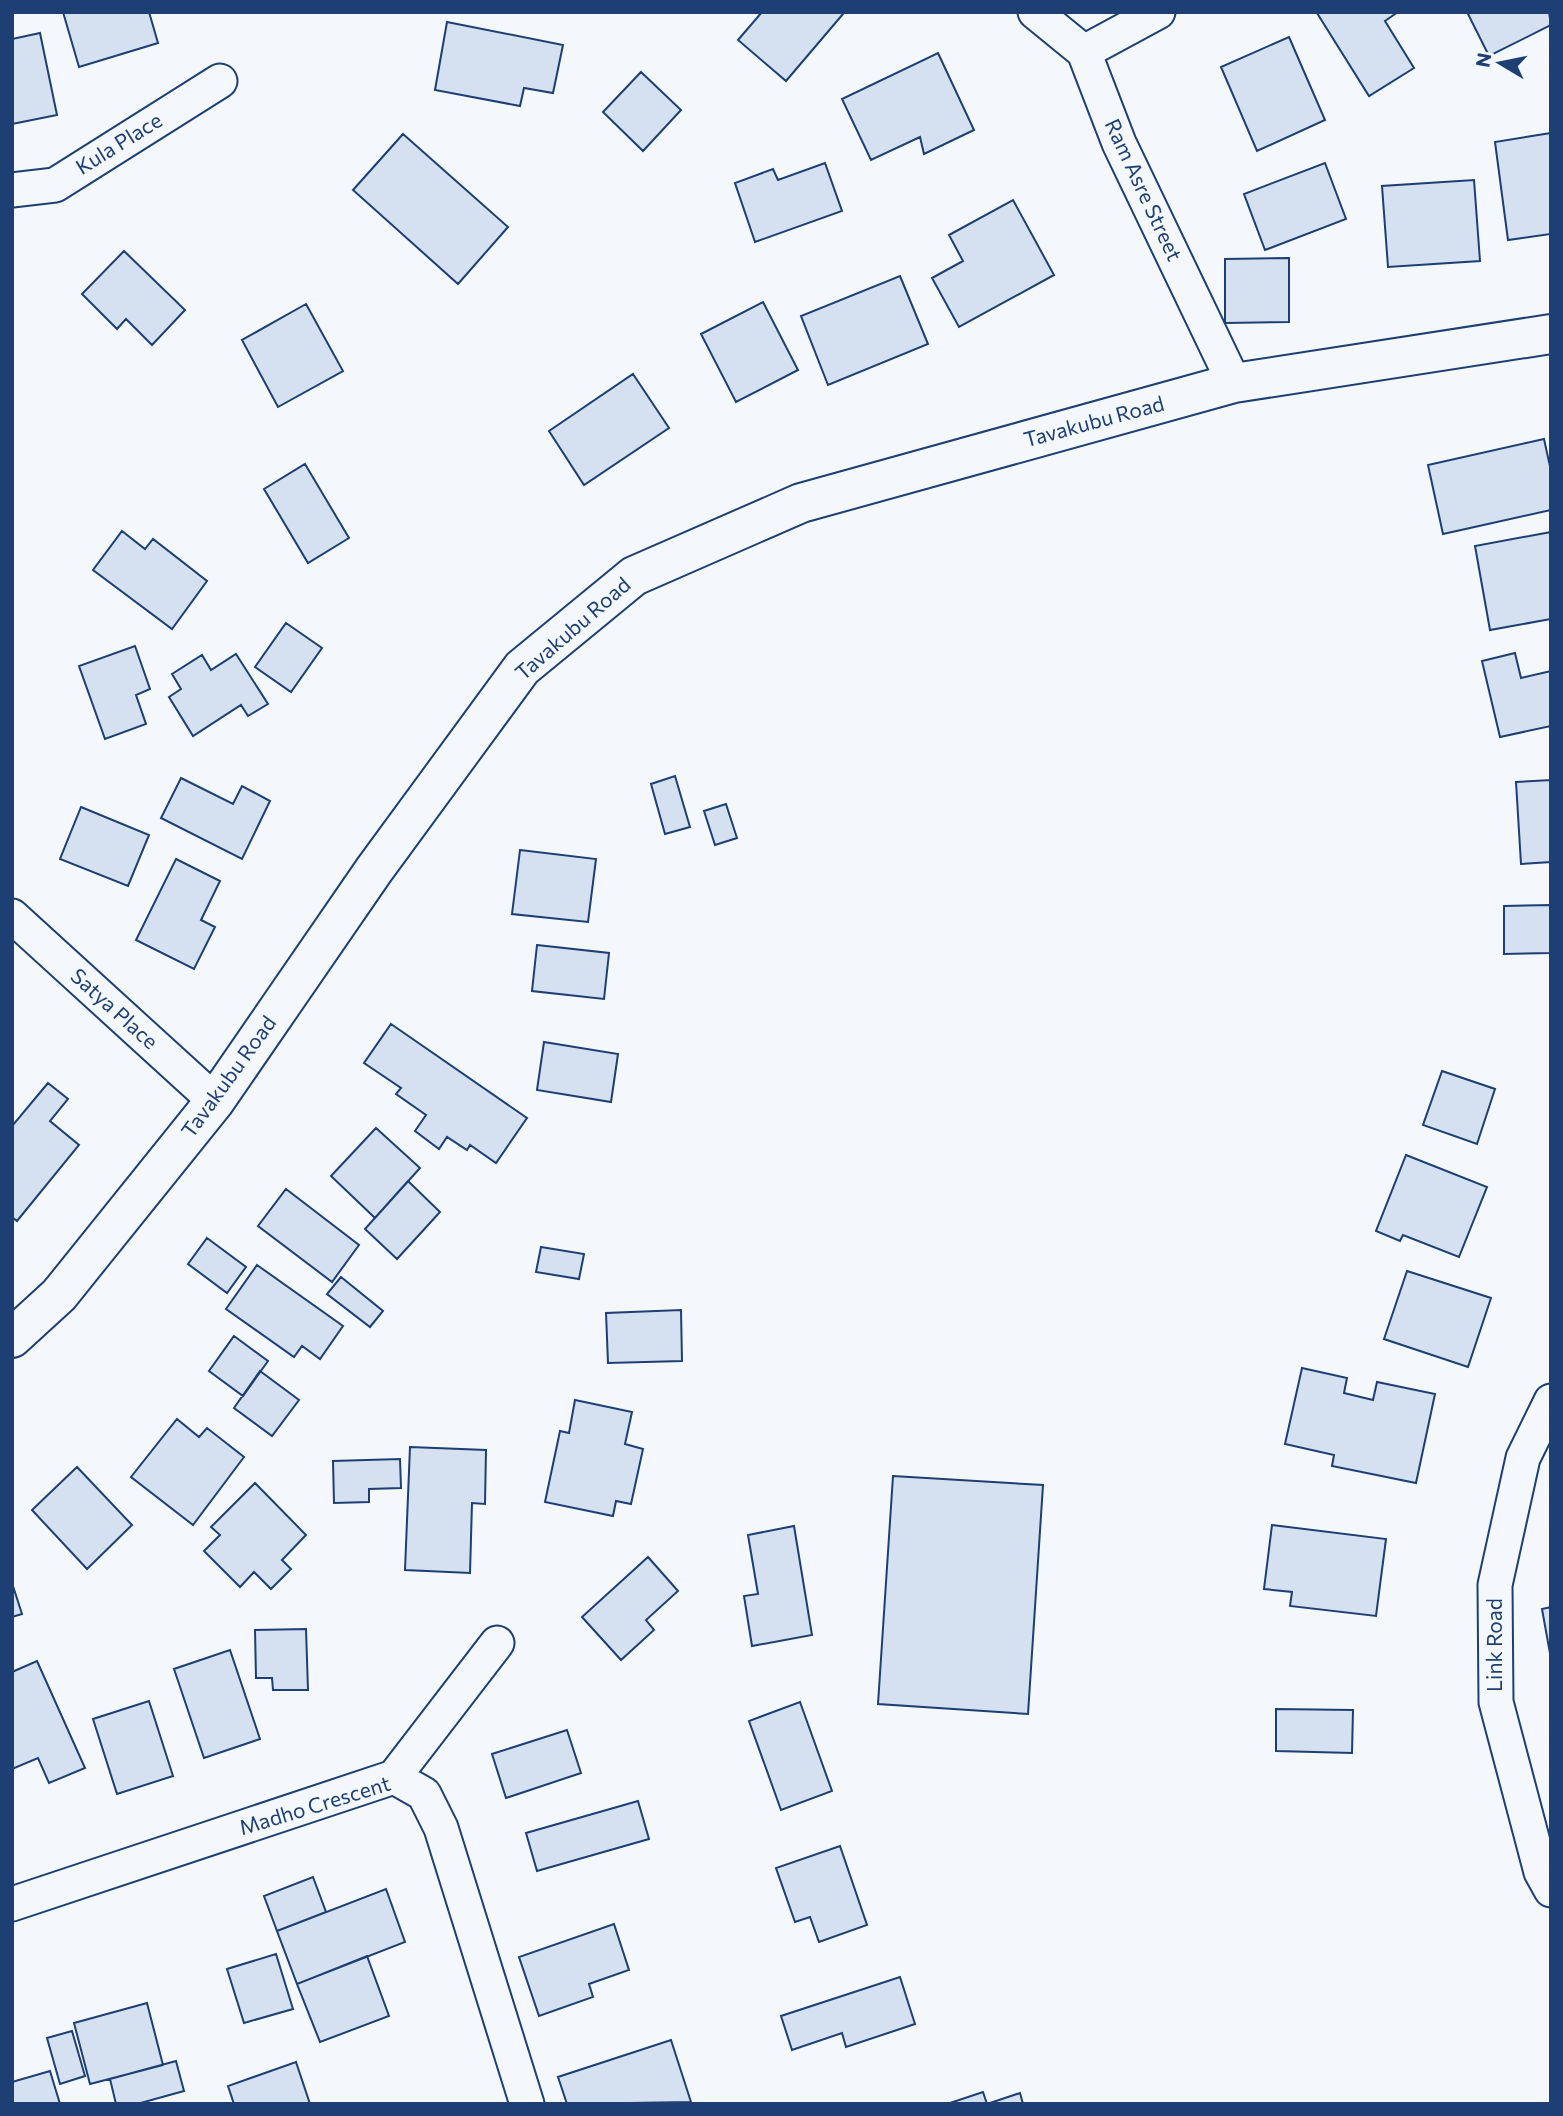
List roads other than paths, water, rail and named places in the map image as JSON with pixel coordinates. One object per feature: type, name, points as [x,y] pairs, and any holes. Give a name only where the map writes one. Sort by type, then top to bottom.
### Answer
[{"type":"main road","name":"Tavakubu Road","points":[[12,1338],[59,1295],[215,1101],[374,870],[522,668],[634,576],[801,503],[1234,383],[1551,334]]},
{"type":"street","name":"Ram Asre Street","points":[[1035,12],[1084,52],[1119,143],[1234,383]]},
{"type":"street","points":[[1084,52],[1158,12]]},
{"type":"street","name":"Kula Place","points":[[12,190],[54,185],[220,81]]},
{"type":"street","name":"Satya Place","points":[[12,916],[215,1101]]},
{"type":"street","name":"Link Road","points":[[1551,1401],[1523,1458],[1495,1586],[1495,1598],[1496,1703],[1541,1872],[1551,1890]]},
{"type":"street","points":[[394,1777],[497,1643]]},
{"type":"street","name":"Madho Crescent","points":[[12,1904],[394,1777],[425,1794],[442,1828],[527,2104]]}]
